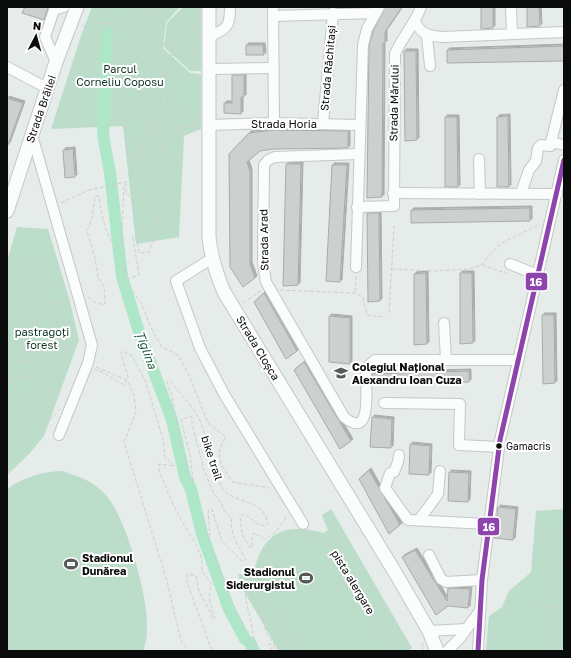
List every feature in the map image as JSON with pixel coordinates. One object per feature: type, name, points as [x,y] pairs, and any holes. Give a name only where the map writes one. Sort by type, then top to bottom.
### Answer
[{"type":"main road","name":"Strada Brăilei","points":[[7,211],[56,62],[74,13]]},
{"type":"main road","name":"Strada Cloșca","points":[[205,16],[209,37],[210,69],[209,237],[212,259],[224,292],[429,631],[437,651]]},
{"type":"street","points":[[56,62],[45,37],[54,10],[64,7]]},
{"type":"street","points":[[209,37],[226,28],[230,20],[230,7]]},
{"type":"street","name":"Strada Mărului","points":[[357,207],[394,206],[396,54],[400,43],[415,22],[422,7]]},
{"type":"street","points":[[511,7],[512,33]]},
{"type":"street","points":[[274,123],[273,11],[333,13],[378,10]]},
{"type":"street","points":[[356,267],[358,154],[363,45],[367,29],[378,10]]},
{"type":"street","name":"Strada Răchitași","points":[[323,123],[333,13]]},
{"type":"street","points":[[415,22],[419,30],[427,36],[443,37],[564,32]]},
{"type":"street","points":[[427,36],[430,66]]},
{"type":"street","points":[[7,67],[48,88]]},
{"type":"street","points":[[210,69],[274,68]]},
{"type":"street","points":[[521,193],[529,170],[536,161],[538,148],[541,145],[550,146],[564,90]]},
{"type":"street","name":"Strada Horia","points":[[209,125],[274,123],[360,124]]},
{"type":"street","points":[[32,135],[92,345],[88,365],[59,435]]},
{"type":"street","points":[[551,142],[564,145]]},
{"type":"street","name":"Strada Arad","points":[[358,154],[274,157],[268,160],[264,165],[263,263],[266,282],[344,417],[350,421],[358,422],[363,418],[367,409],[366,371],[375,360],[446,360]]},
{"type":"street","points":[[479,159],[480,194]]},
{"type":"street","points":[[478,651],[482,580],[499,447],[517,360],[564,160]]},
{"type":"street","points":[[393,193],[557,194]]},
{"type":"street","points":[[212,259],[176,281],[200,348],[224,394],[300,529]]},
{"type":"street","points":[[509,269],[538,275]]},
{"type":"street","points":[[444,323],[446,360],[517,360]]},
{"type":"street","points":[[384,403],[460,404],[459,445],[499,447]]},
{"type":"street","points":[[399,454],[397,468],[394,472],[390,473],[385,488],[408,520],[489,524]]},
{"type":"street","points":[[419,520],[438,494],[440,471]]},
{"type":"street","points":[[429,555],[441,580],[446,582],[482,580]]},
{"type":"street","points":[[447,651],[479,612]]},
{"type":"street","points":[[429,631],[466,629]]},
{"type":"path","points":[[70,117],[77,79],[94,23],[100,12],[107,7]]},
{"type":"path","points":[[134,7],[133,31],[137,40],[141,42]]},
{"type":"path","points":[[141,7],[158,12],[168,11],[175,7]]},
{"type":"path","points":[[150,82],[158,7]]},
{"type":"path","points":[[151,138],[158,137],[164,133],[174,28],[196,7],[205,16]]},
{"type":"path","points":[[145,9],[145,18]]},
{"type":"path","points":[[121,24],[133,11]]},
{"type":"path","points":[[133,24],[158,12]]},
{"type":"path","points":[[74,13],[92,31]]},
{"type":"path","points":[[172,45],[205,16]]},
{"type":"path","points":[[151,138],[139,102],[140,98],[132,60],[133,49],[136,44],[141,42],[172,45],[196,67],[205,16]]},
{"type":"path","points":[[94,23],[121,24],[133,31]]},
{"type":"path","points":[[53,207],[89,190],[131,181],[123,111],[118,24]]},
{"type":"path","points":[[153,50],[162,52],[165,57],[157,131]]},
{"type":"path","points":[[138,94],[141,85],[146,82],[154,83],[161,92]]},
{"type":"path","points":[[149,103],[158,98],[161,92]]},
{"type":"path","points":[[140,98],[149,103]]},
{"type":"path","points":[[164,129],[200,126],[168,98]]},
{"type":"path","points":[[149,103],[154,138],[152,152],[155,159],[153,172],[157,177],[158,183],[157,191],[159,194],[161,213],[159,221],[164,226],[170,222],[164,181],[166,167],[161,162],[162,149],[158,137],[153,101]]},
{"type":"path","points":[[162,149],[187,127]]},
{"type":"path","points":[[141,152],[151,138]]},
{"type":"path","points":[[136,141],[140,141],[141,152],[143,163],[139,164],[136,141]]},
{"type":"path","points":[[128,156],[138,153]]},
{"type":"path","points":[[155,159],[161,158]]},
{"type":"path","name":"bike trail","points":[[79,299],[88,297],[94,302],[103,305],[105,303],[104,286],[98,278],[95,258],[87,231],[92,219],[96,196],[98,194],[108,235],[115,247],[120,247],[122,235],[124,184],[126,184],[126,193],[129,196],[140,180],[150,186],[157,206],[159,236],[153,240],[150,252],[142,254],[139,252],[137,239],[134,237],[139,275],[128,279],[125,265],[123,264],[125,280],[141,303],[153,332],[162,347],[178,355],[190,377],[208,424],[226,437],[221,444],[220,464],[233,482],[268,488],[274,486]]},
{"type":"path","points":[[158,183],[164,181]]},
{"type":"path","points":[[161,213],[168,212]]},
{"type":"path","points":[[481,265],[500,244],[551,218]]},
{"type":"path","points":[[389,313],[394,226]]},
{"type":"path","points":[[7,319],[20,290],[24,274],[30,261],[42,260],[43,268],[40,271],[46,279],[42,298]]},
{"type":"path","points":[[392,269],[434,272],[458,271],[481,265],[509,269]]},
{"type":"path","points":[[355,293],[356,267]]},
{"type":"path","points":[[20,290],[23,288],[42,298],[48,304],[60,304],[79,299]]},
{"type":"path","points":[[234,309],[260,291],[270,289],[355,293],[363,296],[367,315],[383,317]]},
{"type":"path","points":[[7,334],[23,338],[24,333],[19,320],[17,303],[22,303],[34,327],[38,326],[37,317],[42,311],[20,290]]},
{"type":"path","points":[[7,407],[21,403],[23,404],[29,401],[40,385],[61,368],[67,359],[71,347],[60,304]]},
{"type":"path","points":[[64,320],[58,319],[53,332],[54,336],[56,341],[62,347],[71,347]]},
{"type":"path","points":[[7,356],[10,358],[30,352],[39,344],[54,336]]},
{"type":"path","points":[[56,341],[46,344],[43,352],[35,352],[36,362],[30,364],[18,361],[16,369],[20,378],[28,379],[36,374],[54,356],[65,354],[67,359]]},
{"type":"path","points":[[190,651],[182,641],[167,581],[124,442],[136,412],[134,396],[127,380],[128,377],[120,354],[122,351],[132,356],[145,380],[163,439],[166,457],[175,466],[159,464],[158,470],[171,500],[195,541],[202,564],[202,571],[211,583],[209,599],[215,618],[212,619],[210,611],[199,592],[196,576],[187,574],[187,582],[212,651]]},
{"type":"path","points":[[88,365],[124,384],[127,380]]},
{"type":"path","points":[[88,365],[127,380]]},
{"type":"path","points":[[7,374],[10,379],[12,372],[17,400],[21,403]]},
{"type":"path","name":"bike trail","points":[[249,637],[228,594],[206,532],[210,535],[208,511],[212,509],[222,541],[242,561],[246,560],[235,538],[230,523],[232,518],[223,510],[222,504],[214,494],[206,476],[192,424],[192,417],[190,416],[181,420],[190,455],[193,480],[191,483],[180,442],[172,395],[167,382],[170,381],[195,411],[201,423],[221,487],[225,493],[256,507],[263,512],[268,524],[265,526],[258,524],[244,514],[240,516],[242,534],[250,548],[252,548],[252,535],[254,533],[265,539],[276,532],[291,513]]},
{"type":"path","points":[[7,414],[24,418],[30,414],[44,391],[52,390],[55,393],[47,413],[41,422],[31,425],[25,424],[21,427],[7,429]]},
{"type":"path","points":[[7,449],[12,443],[23,437],[33,436],[39,432],[62,406]]},
{"type":"path","points":[[300,529],[280,538],[265,557],[260,582],[269,603],[300,651]]},
{"type":"path","name":"pista alergare","points":[[300,529],[306,534],[333,547],[390,644],[387,651]]},
{"type":"path","points":[[546,651],[548,607],[556,537],[558,533],[564,533]]},
{"type":"path","points":[[554,552],[564,550]]},
{"type":"path","points":[[553,563],[564,561]]},
{"type":"path","points":[[257,651],[245,603],[245,582],[263,618],[266,632],[279,651]]},
{"type":"path","points":[[529,604],[564,608]]},
{"type":"path","points":[[246,651],[249,637]]},
{"type":"path","points":[[249,637],[257,651]]},
{"type":"path","points":[[272,651],[269,644],[273,645],[275,651]]},
{"type":"green space","name":"Parcul Corneliu Coposu","points":[[92,7],[180,7],[166,22],[163,48],[190,73],[201,74],[201,129],[184,136],[179,237],[136,244],[123,126],[51,129]]},
{"type":"green space","points":[[183,7],[201,7],[201,71],[190,71],[164,47],[167,23]]},
{"type":"green space","name":"pastragoți forest","points":[[17,227],[48,229],[69,298],[79,340],[44,436],[29,454],[7,475],[7,261]]},
{"type":"green space","name":"Stadionul Dunărea","points":[[62,471],[85,480],[100,489],[113,505],[121,520],[134,557],[144,596],[147,627],[143,651],[7,651],[7,489],[20,481],[33,476]]},
{"type":"green space","name":"Stadionul Siderurgistul","points":[[331,509],[412,648],[408,651],[279,651],[241,586],[238,574],[253,574],[262,549],[276,534],[286,530],[297,529],[324,533],[328,530],[322,515]]},
{"type":"green space","points":[[564,509],[564,651],[486,651],[489,616],[502,607],[509,591],[531,572],[536,511]]},
{"type":"building","points":[[25,7],[48,7],[44,20],[22,13]]},
{"type":"building","points":[[385,7],[402,7],[385,32],[385,43],[383,43],[382,197],[367,198],[369,46],[373,31]]},
{"type":"building","points":[[481,7],[493,7],[493,28],[481,29]]},
{"type":"building","points":[[527,7],[539,7],[540,26],[527,27]]},
{"type":"building","points":[[246,45],[263,45],[264,55],[246,55]]},
{"type":"building","points":[[564,46],[564,61],[447,63],[447,50]]},
{"type":"building","points":[[404,51],[416,51],[417,140],[405,141]]},
{"type":"building","points":[[232,75],[244,75],[244,97],[241,97],[241,114],[224,113],[224,103],[232,103]]},
{"type":"building","points":[[7,98],[23,103],[8,145],[7,145]]},
{"type":"building","points":[[508,116],[509,187],[497,187],[497,117]]},
{"type":"building","points":[[445,117],[457,117],[458,187],[445,187]]},
{"type":"building","points":[[274,130],[348,131],[348,148],[273,149],[260,151],[247,162],[250,171],[250,264],[255,278],[243,287],[230,267],[229,154],[249,133]]},
{"type":"building","points":[[73,149],[75,177],[65,178],[63,150]]},
{"type":"building","points":[[286,164],[301,164],[298,285],[283,286]]},
{"type":"building","points":[[332,165],[347,165],[340,282],[326,281]]},
{"type":"building","points":[[530,208],[530,221],[411,223],[411,210]]},
{"type":"building","points":[[367,213],[379,213],[380,301],[368,302]]},
{"type":"building","points":[[426,273],[427,344],[414,345],[414,274]]},
{"type":"building","points":[[460,273],[472,273],[473,343],[460,344]]},
{"type":"building","points":[[264,293],[297,351],[286,359],[254,302]]},
{"type":"building","points":[[542,315],[554,315],[555,383],[543,384]]},
{"type":"building","name":"Colegiul Național Alexandru Ioan Cuza","points":[[329,316],[350,318],[350,364],[329,362]]},
{"type":"building","points":[[304,362],[351,441],[340,449],[294,370]]},
{"type":"building","points":[[469,371],[469,382],[373,385],[372,374]]},
{"type":"building","points":[[372,417],[392,419],[391,448],[370,447]]},
{"type":"building","points":[[410,444],[430,446],[429,475],[409,474]]},
{"type":"building","points":[[369,470],[400,525],[389,534],[359,479]]},
{"type":"building","points":[[449,472],[469,473],[468,502],[448,501]]},
{"type":"building","points":[[498,507],[516,509],[513,540],[494,538]]},
{"type":"building","points":[[415,550],[447,601],[448,588],[470,589],[468,608],[448,606],[436,615],[402,557]]},
{"type":"waterway","name":"Țiglina","points":[[107,33],[103,135],[110,173],[122,277],[140,335],[172,420],[185,477],[191,489],[202,534],[229,609],[245,639],[251,644],[254,651]]},
{"type":"transit line","name":"16","points":[[478,651],[482,580],[500,440],[564,160]]},
{"type":"place","name":"Colegiul Național Alexandru Ioan Cuza","points":[[341,373]]},
{"type":"place","name":"Gamacris","points":[[499,446]]},
{"type":"place","name":"Stadionul Dunărea","points":[[71,564]]},
{"type":"place","name":"Stadionul Siderurgistul","points":[[306,578]]}]
